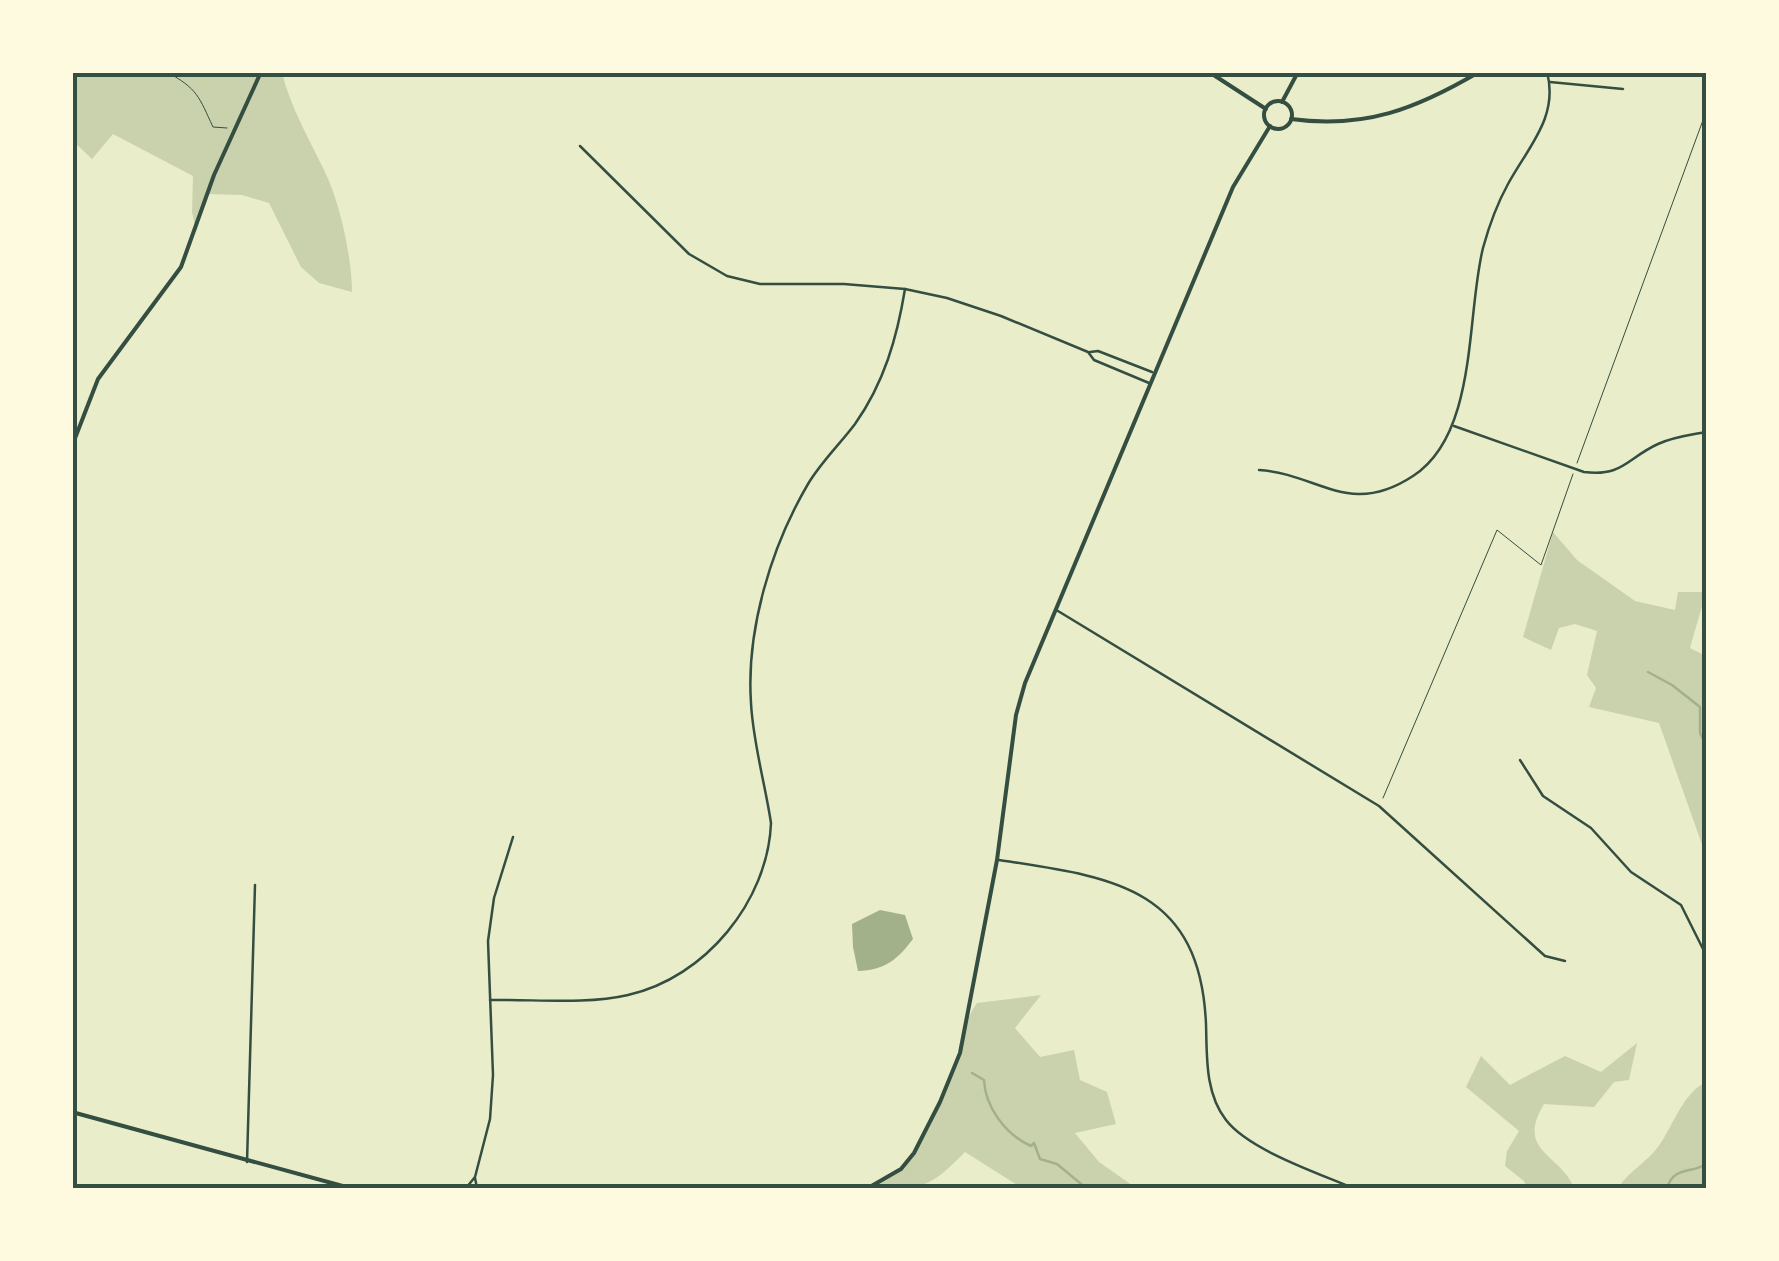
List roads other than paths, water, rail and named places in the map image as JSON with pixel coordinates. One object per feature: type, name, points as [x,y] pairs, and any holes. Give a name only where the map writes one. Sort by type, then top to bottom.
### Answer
[{"type":"main road","points":[[72,446],[98,379],[181,267],[214,175],[262,72]]},
{"type":"main road","points":[[1209,72],[1266,109]]},
{"type":"main road","points":[[1282,102],[1298,72]]},
{"type":"main road","points":[[1291,119],[1315,122],[1378,118],[1440,96],[1479,72]]},
{"type":"main road","points":[[1282,102],[1291,110],[1291,119],[1282,128],[1270,126],[1264,117],[1266,109],[1282,102]]},
{"type":"main road","points":[[868,1188],[901,1169],[914,1153],[960,1054],[997,860],[1016,715],[1025,683],[1233,187],[1270,126]]},
{"type":"main road","points":[[72,1112],[350,1188]]},
{"type":"street","points":[[1259,470],[1274,471],[1329,491],[1379,492],[1416,474],[1442,447],[1453,426],[1487,235],[1507,185],[1544,126],[1551,96],[1547,72]]},
{"type":"street","points":[[1549,81],[1623,90]]},
{"type":"street","points":[[580,146],[689,254],[727,276],[760,284],[905,289],[986,312],[1088,352],[1098,351],[1154,372]]},
{"type":"street","points":[[490,1000],[606,998],[650,988],[683,971],[712,948],[748,904],[764,869],[771,839],[751,702],[752,656],[760,606],[782,537],[808,484],[876,390],[894,343],[905,289]]},
{"type":"street","points":[[1088,352],[1094,360],[1149,383]]},
{"type":"street","points":[[1453,426],[1574,469],[1600,474],[1610,473],[1655,445],[1706,432]]},
{"type":"street","points":[[1057,611],[1380,806],[1545,956],[1565,961]]},
{"type":"street","points":[[1520,760],[1543,796],[1591,828],[1631,872],[1681,905],[1706,955]]},
{"type":"street","points":[[466,1188],[475,1177],[486,1139],[493,1094],[490,918],[513,836]]},
{"type":"street","points":[[997,860],[1110,880],[1157,907],[1180,935],[1197,967],[1205,1004],[1210,1084],[1224,1118],[1260,1146],[1353,1188]]},
{"type":"street","points":[[247,1162],[255,885]]},
{"type":"street","points":[[475,1177],[478,1188]]},
{"type":"waterway","points":[[1648,672],[1700,707],[1700,733],[1706,745]]},
{"type":"waterway","points":[[972,1073],[984,1080],[988,1100],[1005,1127],[1031,1146],[1034,1143],[1040,1159],[1057,1164],[1086,1188]]},
{"type":"waterway","points":[[1667,1188],[1678,1173],[1706,1164]]}]
